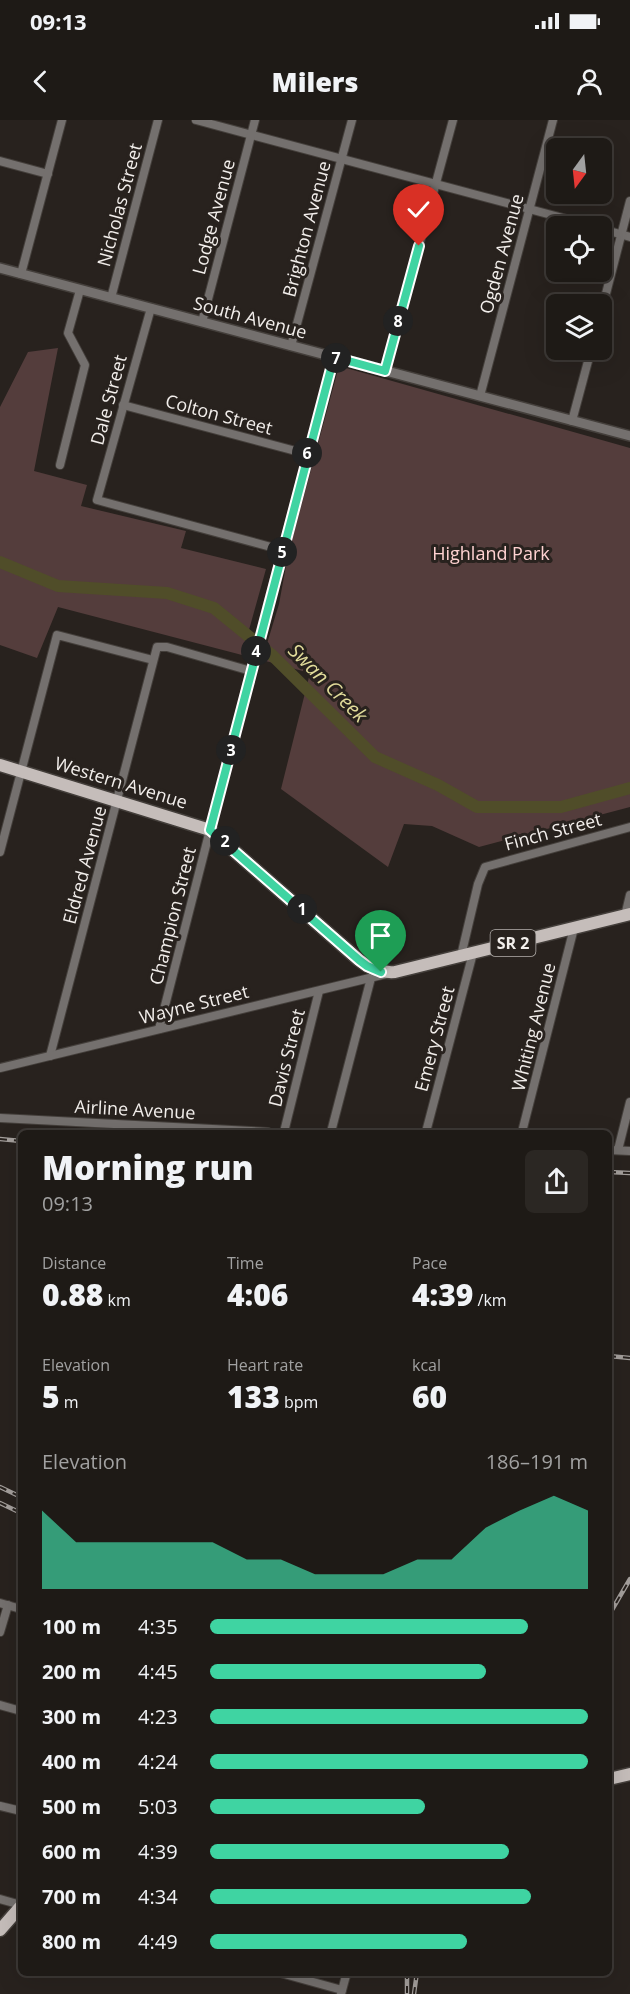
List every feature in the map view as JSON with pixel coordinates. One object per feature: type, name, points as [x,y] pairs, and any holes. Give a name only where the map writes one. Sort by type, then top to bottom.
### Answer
[{"type":"main road","name":"Western Avenue","points":[[0,765],[210,830],[363,963],[381,972],[395,972]]},
{"type":"main road","name":"SR 2","points":[[395,972],[627,915]]},
{"type":"main road","points":[[612,1778],[630,1774]]},
{"type":"main road","points":[[0,1930],[18,1909]]},
{"type":"street","points":[[21,274],[62,120]]},
{"type":"street","name":"Nicholas Street","points":[[111,298],[158,120]]},
{"type":"street","points":[[196,120],[553,216]]},
{"type":"street","name":"Lodge Avenue","points":[[202,322],[255,120]]},
{"type":"street","name":"Brighton Avenue","points":[[291,346],[352,120]]},
{"type":"street","points":[[385,371],[453,120]]},
{"type":"street","name":"Ogden Avenue","points":[[480,396],[553,120]]},
{"type":"street","points":[[0,161],[48,174]]},
{"type":"street","points":[[606,294],[630,201]]},
{"type":"street","points":[[612,232],[630,237]]},
{"type":"street","name":"South Avenue","points":[[0,268],[630,436]]},
{"type":"street","points":[[60,465],[85,366],[68,333],[80,290]]},
{"type":"street","name":"Dale Street","points":[[151,308],[98,500],[282,550]]},
{"type":"street","name":"Champion Street","points":[[159,1029],[253,660],[334,357]]},
{"type":"street","points":[[572,421],[588,360]]},
{"type":"street","name":"Colton Street","points":[[123,405],[307,454]]},
{"type":"street","points":[[0,852],[57,635],[153,660]]},
{"type":"street","name":"Eldred Avenue","points":[[50,1056],[157,647],[166,647],[251,671]]},
{"type":"street","name":"Finch Street","points":[[485,867],[489,864],[630,827]]},
{"type":"street","name":"Emery Street","points":[[426,1130],[467,954],[478,884],[485,867]]},
{"type":"street","points":[[627,915],[630,895]]},
{"type":"street","name":"Whiting Avenue","points":[[523,1130],[574,928]]},
{"type":"street","name":"Wayne Street","points":[[0,1068],[395,972]]},
{"type":"street","points":[[332,1130],[371,978]]},
{"type":"street","name":"Davis Street","points":[[284,1130],[319,991]]},
{"type":"street","points":[[630,1102],[613,1150],[630,1151]]},
{"type":"street","name":"Airline Avenue","points":[[0,1118],[230,1130]]},
{"type":"street","points":[[0,1632],[4,1604]]},
{"type":"street","points":[[0,1705],[18,1710]]},
{"type":"street","points":[[0,1806],[18,1810]]},
{"type":"street","points":[[0,1899],[18,1905]]},
{"type":"street","points":[[290,1976],[341,1992],[345,1976]]},
{"type":"green space","points":[[58,348],[34,471],[87,485],[81,506],[186,531],[181,548],[266,569],[242,655],[58,607],[37,658],[0,645],[0,407],[28,352]]},
{"type":"green space","name":"Highland Park","points":[[339,366],[630,448],[630,807],[479,847],[432,826],[404,824],[388,867],[281,789],[310,673],[262,660],[279,604],[288,555]]},
{"type":"waterway","name":"Swan Creek","points":[[0,562],[58,586],[167,593],[214,608],[273,656],[375,757],[438,785],[477,807],[561,807],[630,788]]},
{"type":"railway","points":[[0,1139],[18,1141]]},
{"type":"railway","points":[[612,1172],[630,1173]]},
{"type":"railway","points":[[612,1356],[630,1358]]},
{"type":"railway","points":[[0,1487],[18,1496]]},
{"type":"railway","points":[[0,1503],[18,1512]]},
{"type":"railway","points":[[612,1610],[630,1579]]},
{"type":"railway","points":[[407,1976],[407,1994]]},
{"type":"railway","points":[[414,1994],[416,1976]]},
{"type":"route","points":[[381,972],[359,960],[222,838],[210,830],[334,357],[385,371],[419,246]]}]
